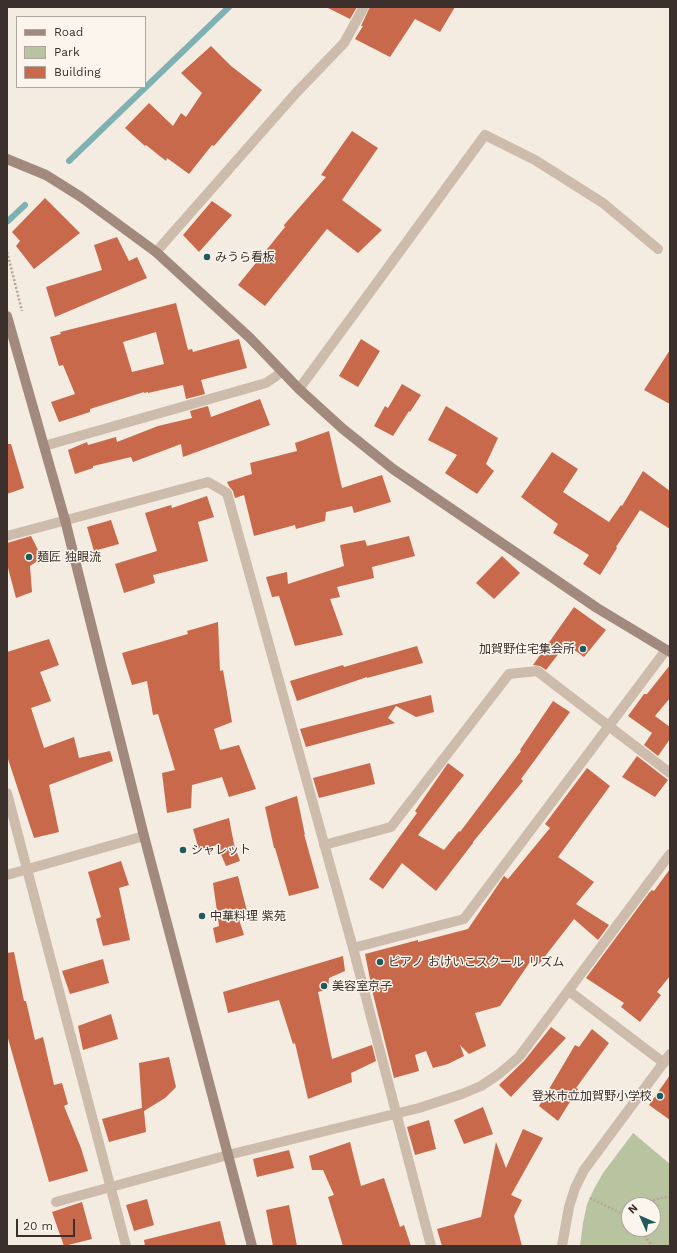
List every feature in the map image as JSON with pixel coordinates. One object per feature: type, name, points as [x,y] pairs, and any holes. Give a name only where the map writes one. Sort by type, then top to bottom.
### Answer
[{"type":"street","points":[[156,252],[296,93],[344,43],[364,7]]},
{"type":"street","points":[[299,389],[485,135],[535,160],[604,203],[658,249]]},
{"type":"street","points":[[7,159],[51,179],[80,197],[156,252],[250,338],[299,389],[343,429],[393,469],[597,608],[668,651],[609,726],[464,919],[353,948]]},
{"type":"street","points":[[7,316],[65,520],[144,836],[252,1246]]},
{"type":"street","points":[[44,446],[266,383],[282,372]]},
{"type":"street","points":[[7,536],[208,482],[227,493],[353,948],[431,1246]]},
{"type":"street","points":[[324,845],[391,827],[509,674],[537,671],[670,773]]},
{"type":"street","points":[[7,793],[126,1246]]},
{"type":"street","points":[[7,875],[144,836]]},
{"type":"street","points":[[56,1202],[228,1155],[418,1108],[462,1094],[480,1086],[499,1074],[519,1057],[670,854]]},
{"type":"street","points":[[562,1246],[569,1207],[575,1188],[584,1170],[667,1059],[568,991]]},
{"type":"path","points":[[590,1198],[621,1213]]},
{"type":"path","points":[[646,1237],[652,1246]]},
{"type":"green space","points":[[633,1133],[670,1164],[670,1246],[580,1246],[587,1204],[603,1173]]},
{"type":"building","points":[[326,7],[357,7],[350,19]]},
{"type":"building","points":[[370,7],[455,7],[440,32],[415,19],[390,57],[355,39],[363,26],[361,26]]},
{"type":"building","points":[[211,46],[231,66],[262,90],[214,146],[212,145],[189,174],[167,158],[166,161],[146,145],[145,146],[125,128],[149,103],[173,126],[181,113],[186,117],[202,93],[181,73]]},
{"type":"building","points":[[352,131],[378,148],[342,200],[382,230],[358,253],[327,229],[265,306],[238,285],[285,227],[284,225],[326,177],[321,175]]},
{"type":"building","points":[[45,198],[80,233],[34,269],[16,246],[20,241],[12,232]]},
{"type":"building","points":[[212,201],[232,215],[199,252],[183,235]]},
{"type":"building","points":[[117,237],[129,261],[137,257],[147,278],[55,317],[46,287],[102,270],[94,245]]},
{"type":"building","points":[[176,303],[188,350],[192,349],[193,352],[239,339],[247,368],[201,380],[205,394],[186,399],[183,385],[148,393],[144,392],[90,409],[90,412],[59,422],[51,402],[75,394],[63,365],[59,366],[50,337],[61,334],[60,332]],"holes":[[[156,332],[164,364],[132,372],[123,342]]]},
{"type":"building","points":[[361,339],[380,351],[358,387],[339,376]]},
{"type":"building","points":[[670,350],[670,404],[644,390]]},
{"type":"building","points":[[402,384],[421,395],[393,436],[374,426],[385,406],[388,408]]},
{"type":"building","points":[[260,399],[270,425],[183,457],[181,444],[133,462],[131,457],[93,466],[93,468],[75,474],[68,450],[87,442],[88,445],[116,437],[117,442],[158,426],[192,418],[190,411],[208,406],[211,417]]},
{"type":"building","points":[[446,406],[498,438],[486,464],[494,471],[477,494],[445,473],[457,455],[428,440]]},
{"type":"building","points":[[329,431],[342,488],[382,475],[391,502],[354,513],[352,506],[326,512],[325,521],[296,529],[295,525],[254,536],[244,495],[235,498],[233,491],[227,482],[252,474],[250,463],[297,451],[295,443]]},
{"type":"building","points":[[7,444],[11,444],[24,488],[7,494]]},
{"type":"building","points":[[552,452],[578,469],[563,492],[609,522],[621,505],[622,506],[643,471],[670,491],[670,529],[640,510],[600,575],[583,564],[589,555],[553,533],[558,524],[521,497]]},
{"type":"building","points":[[207,496],[214,517],[198,522],[208,561],[153,575],[155,583],[124,593],[115,564],[157,551],[145,513],[171,505],[172,508]]},
{"type":"building","points":[[111,520],[119,544],[94,551],[87,527]]},
{"type":"building","points":[[31,536],[42,558],[30,566],[32,592],[16,598],[7,564],[7,543]]},
{"type":"building","points":[[409,536],[415,556],[372,567],[374,578],[337,587],[340,597],[330,599],[343,635],[295,646],[279,596],[272,597],[266,577],[287,572],[288,584],[344,566],[340,545],[365,540],[367,546]]},
{"type":"building","points":[[502,556],[520,573],[494,599],[476,583]]},
{"type":"building","points":[[574,607],[606,630],[584,657],[566,644],[546,670],[540,666],[533,665]]},
{"type":"building","points":[[218,622],[220,671],[223,670],[232,722],[214,729],[220,750],[239,745],[256,789],[229,797],[222,777],[192,785],[191,808],[167,813],[162,773],[175,770],[158,714],[153,715],[147,681],[132,685],[122,653],[188,634],[187,631]]},
{"type":"building","points":[[49,639],[59,665],[40,672],[51,701],[31,708],[44,748],[74,737],[79,758],[110,751],[113,761],[49,785],[59,832],[34,838],[7,756],[7,652]]},
{"type":"building","points":[[417,646],[423,663],[367,677],[297,701],[290,681],[343,665],[344,667]]},
{"type":"building","points":[[670,665],[670,698],[655,716],[670,727],[670,739],[658,756],[644,745],[652,733],[628,716],[644,694],[647,694]]},
{"type":"building","points":[[431,695],[434,712],[416,717],[396,706],[388,718],[395,723],[306,747],[300,729]]},
{"type":"building","points":[[553,701],[570,712],[521,779],[523,781],[473,842],[436,891],[402,863],[383,889],[369,879],[417,813],[415,811],[448,763],[464,775],[418,835],[444,850],[459,831],[460,832],[521,751],[520,750]]},
{"type":"building","points":[[637,756],[668,780],[655,797],[622,777]]},
{"type":"building","points":[[370,763],[375,784],[319,798],[313,778]]},
{"type":"building","points":[[587,768],[610,786],[558,857],[594,882],[576,904],[609,925],[598,940],[574,919],[539,964],[532,959],[500,1006],[475,1013],[486,1046],[469,1054],[460,1045],[464,1056],[448,1064],[433,1068],[426,1051],[415,1055],[419,1071],[394,1078],[373,994],[365,954],[468,929],[504,876],[508,879],[550,828],[545,824]]},
{"type":"building","points":[[297,796],[305,835],[304,834],[319,888],[289,896],[274,848],[265,807]]},
{"type":"building","points":[[229,818],[234,844],[240,861],[226,866],[217,845],[199,850],[193,829]]},
{"type":"building","points":[[121,861],[129,885],[119,888],[130,940],[103,946],[96,919],[101,917],[88,872]]},
{"type":"building","points":[[670,869],[670,976],[657,992],[661,995],[640,1022],[621,1007],[624,1003],[586,978],[649,893],[652,890],[654,891]]},
{"type":"building","points":[[238,876],[247,911],[237,913],[244,935],[216,943],[213,928],[219,926],[213,883]]},
{"type":"building","points":[[14,952],[24,1001],[26,1001],[35,1040],[43,1037],[54,1085],[62,1083],[68,1104],[64,1106],[81,1148],[88,1171],[49,1182],[7,1035],[7,953]]},
{"type":"building","points":[[343,956],[345,971],[329,978],[328,989],[318,992],[332,1059],[372,1045],[376,1061],[351,1073],[352,1082],[308,1099],[295,1043],[293,1044],[279,1000],[228,1013],[223,992]]},
{"type":"building","points":[[103,959],[109,983],[70,994],[62,971]]},
{"type":"building","points":[[111,1014],[118,1039],[83,1050],[78,1026]]},
{"type":"building","points":[[551,1027],[566,1038],[511,1097],[499,1085],[524,1061]]},
{"type":"building","points":[[592,1029],[609,1043],[576,1088],[578,1089],[558,1121],[539,1106],[575,1045],[579,1047]]},
{"type":"building","points":[[169,1057],[176,1087],[165,1098],[144,1111],[146,1132],[109,1142],[102,1119],[142,1108],[139,1063]]},
{"type":"building","points":[[670,1075],[670,1120],[649,1105]]},
{"type":"building","points":[[483,1107],[493,1134],[464,1144],[454,1120]]},
{"type":"building","points":[[429,1120],[436,1149],[415,1155],[407,1127]]},
{"type":"building","points":[[523,1129],[543,1138],[511,1195],[522,1200],[514,1216],[522,1246],[442,1246],[437,1229],[481,1217],[496,1142],[506,1168]]},
{"type":"building","points":[[350,1142],[361,1186],[384,1178],[400,1227],[404,1225],[411,1246],[343,1246],[328,1197],[334,1195],[323,1170],[312,1170],[309,1156]]},
{"type":"building","points":[[289,1150],[294,1168],[257,1177],[253,1159]]},
{"type":"building","points":[[147,1199],[154,1225],[134,1231],[126,1205]]},
{"type":"building","points":[[82,1202],[92,1239],[64,1246],[52,1212]]},
{"type":"building","points":[[289,1205],[297,1246],[273,1246],[266,1210]]},
{"type":"building","points":[[220,1221],[226,1246],[145,1246],[144,1240]]},
{"type":"waterway","points":[[146,87],[229,7]]},
{"type":"waterway","points":[[69,161],[145,88]]},
{"type":"waterway","points":[[8,221],[25,205]]},
{"type":"place","name":"みうら看板","points":[[207,257]]},
{"type":"place","name":"麺匠 独眼流","points":[[29,557]]},
{"type":"place","name":"加賀野住宅集会所","points":[[583,649]]},
{"type":"place","name":"シャレット","points":[[183,850]]},
{"type":"place","name":"中華料理 紫苑","points":[[202,916]]},
{"type":"place","name":"ピアノ おけいこスクール リズム","points":[[380,962]]},
{"type":"place","name":"美容室京子","points":[[324,986]]},
{"type":"place","name":"登米市立加賀野小学校","points":[[660,1096]]}]
